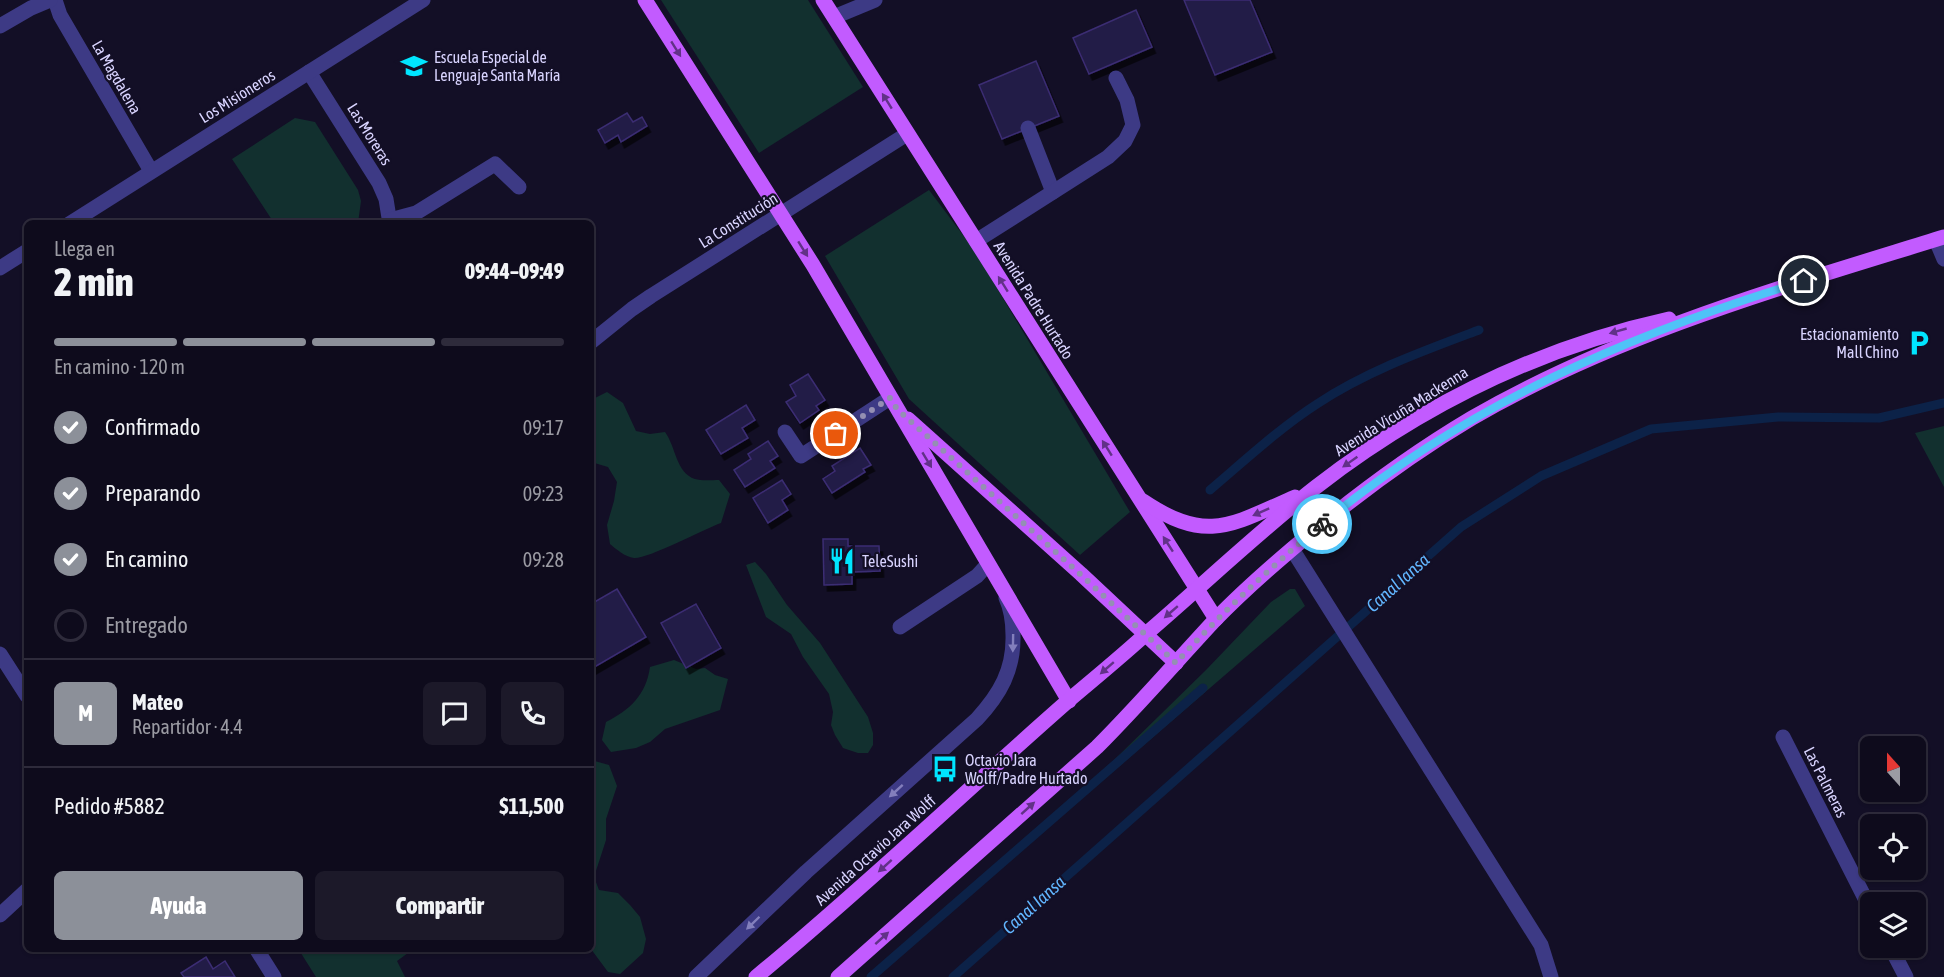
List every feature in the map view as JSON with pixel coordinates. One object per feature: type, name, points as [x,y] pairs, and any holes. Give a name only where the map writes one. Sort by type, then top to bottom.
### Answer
[{"type":"main road","points":[[645,0],[813,265],[1069,701]]},
{"type":"main road","name":"Avenida Padre Hurtado","points":[[823,0],[1216,619]]},
{"type":"main road","name":"Avenida Vicuña Mackenna","points":[[1176,663],[1216,619],[1292,549],[1394,469],[1473,418],[1588,360],[1716,309],[1940,238]]},
{"type":"main road","name":"Avenida Vicuña Mackenna","points":[[1315,488],[1403,427],[1485,381],[1586,340],[1622,329],[1716,309]]},
{"type":"main road","points":[[838,977],[1096,747],[1176,663],[893,404]]},
{"type":"main road","points":[[1138,498],[1176,521],[1206,527],[1228,524],[1250,517],[1315,488]]},
{"type":"main road","name":"Avenida Octavio Jara Wolff","points":[[756,977],[820,924],[1245,546],[1315,488]]},
{"type":"street","points":[[0,26],[50,0]]},
{"type":"street","name":"La Magdalena","points":[[55,0],[60,15],[151,171]]},
{"type":"street","name":"Los Misioneros","points":[[75,220],[423,0]]},
{"type":"street","points":[[834,17],[875,0]]},
{"type":"street","name":"Las Moreras","points":[[309,72],[379,183],[386,199],[390,220]]},
{"type":"street","points":[[976,241],[1108,157],[1125,141],[1133,125],[1127,100],[1116,78]]},
{"type":"street","points":[[1028,128],[1053,192]]},
{"type":"street","name":"La Constitución","points":[[594,340],[632,309],[908,134]]},
{"type":"street","name":"Las Moreras","points":[[396,220],[416,213],[495,164],[519,188]]},
{"type":"street","points":[[1940,238],[1944,259]]},
{"type":"street","points":[[0,268],[24,253]]},
{"type":"street","points":[[785,432],[801,456],[893,404]]},
{"type":"street","points":[[1292,549],[1541,945],[1551,977]]},
{"type":"street","points":[[900,627],[977,576],[988,564]]},
{"type":"street","name":"Avenida Octavio Jara Wolff","points":[[696,977],[806,872],[977,719],[993,702],[1007,676],[1013,646],[1010,610],[1001,586]]},
{"type":"street","points":[[0,654],[24,691]]},
{"type":"street","name":"Las Palmeras","points":[[1783,737],[1862,892]]},
{"type":"street","points":[[0,915],[24,893]]},
{"type":"street","points":[[257,952],[274,977]]},
{"type":"street","points":[[1896,958],[1906,977]]},
{"type":"green space","points":[[661,0],[808,0],[863,87],[759,153]]},
{"type":"green space","points":[[295,118],[315,122],[358,190],[361,201],[358,220],[272,220],[232,159]]},
{"type":"green space","points":[[929,190],[975,251],[1130,512],[1080,555],[909,399],[825,256]]},
{"type":"green space","points":[[607,392],[623,403],[636,431],[650,434],[665,432],[680,465],[689,476],[697,480],[719,480],[730,494],[721,523],[641,557],[627,556],[610,544],[607,525],[617,482],[608,467],[594,463],[594,398]]},
{"type":"green space","points":[[1944,426],[1944,487],[1915,433]]},
{"type":"green space","points":[[755,562],[787,605],[820,643],[868,717],[873,733],[873,745],[868,753],[858,753],[843,748],[835,735],[831,725],[833,712],[829,694],[803,657],[791,634],[766,617],[746,565]]},
{"type":"green space","points":[[1290,589],[1295,589],[1305,606],[875,977],[870,977],[1114,760],[1206,670],[1271,602]]},
{"type":"green space","points":[[674,660],[696,669],[705,668],[715,675],[728,679],[720,710],[665,729],[650,742],[636,748],[611,752],[602,740],[606,722],[629,707],[641,694],[650,667]]},
{"type":"green space","points":[[594,761],[609,765],[617,786],[606,819],[606,840],[594,877]]},
{"type":"green space","points":[[594,877],[599,890],[618,893],[630,905],[640,917],[646,939],[643,953],[620,974],[608,972],[593,952]]},
{"type":"green space","points":[[300,952],[409,952],[397,961],[405,977],[316,977]]},
{"type":"building","points":[[1184,0],[1250,0],[1272,52],[1215,75]]},
{"type":"building","points":[[1136,10],[1152,47],[1089,74],[1073,38]]},
{"type":"building","points":[[1036,61],[1059,116],[1002,139],[979,85]]},
{"type":"building","points":[[627,113],[633,122],[642,117],[647,126],[621,142],[618,135],[605,143],[598,130]]},
{"type":"building","points":[[808,374],[825,400],[816,406],[819,410],[800,423],[786,402],[796,396],[790,385]]},
{"type":"building","points":[[746,405],[755,420],[742,428],[748,438],[721,454],[706,430]]},
{"type":"building","points":[[768,441],[778,456],[770,461],[775,468],[745,487],[734,470],[751,459],[748,454]]},
{"type":"building","points":[[860,448],[871,465],[863,469],[865,472],[832,493],[823,479],[835,471],[832,466]]},
{"type":"building","points":[[782,480],[791,494],[782,500],[788,510],[768,523],[753,498]]},
{"type":"building","points":[[823,539],[848,539],[848,546],[879,546],[880,571],[852,572],[852,584],[824,585]]},
{"type":"building","points":[[617,589],[646,637],[594,667],[594,602]]},
{"type":"building","points":[[696,604],[721,648],[686,668],[661,623]]},
{"type":"building","points":[[206,957],[213,969],[225,961],[235,977],[184,977],[181,973]]},
{"type":"waterway","points":[[1210,490],[1290,423],[1336,392],[1396,362],[1479,330]]},
{"type":"waterway","name":"Canal Iansa","points":[[953,977],[1461,527],[1541,476],[1651,429],[1778,417],[1879,418],[1944,403]]},
{"type":"waterway","points":[[871,977],[1203,688]]},
{"type":"way so far","points":[[836,434],[890,398],[897,409],[1176,663],[1240,596],[1322,524]]},
{"type":"place","name":"Escuela Especial de Lenguaje Santa María","points":[[414,66]]},
{"type":"place","name":"Estacionamiento Mall Chino","points":[[1919,343]]},
{"type":"place","name":"TeleSushi","points":[[842,561]]},
{"type":"place","name":"Octavio Jara Wolff/Padre Hurtado","points":[[945,769]]},
{"type":"route","points":[[1322,524],[1435,441],[1513,396],[1622,345],[1716,309],[1804,281]]}]
